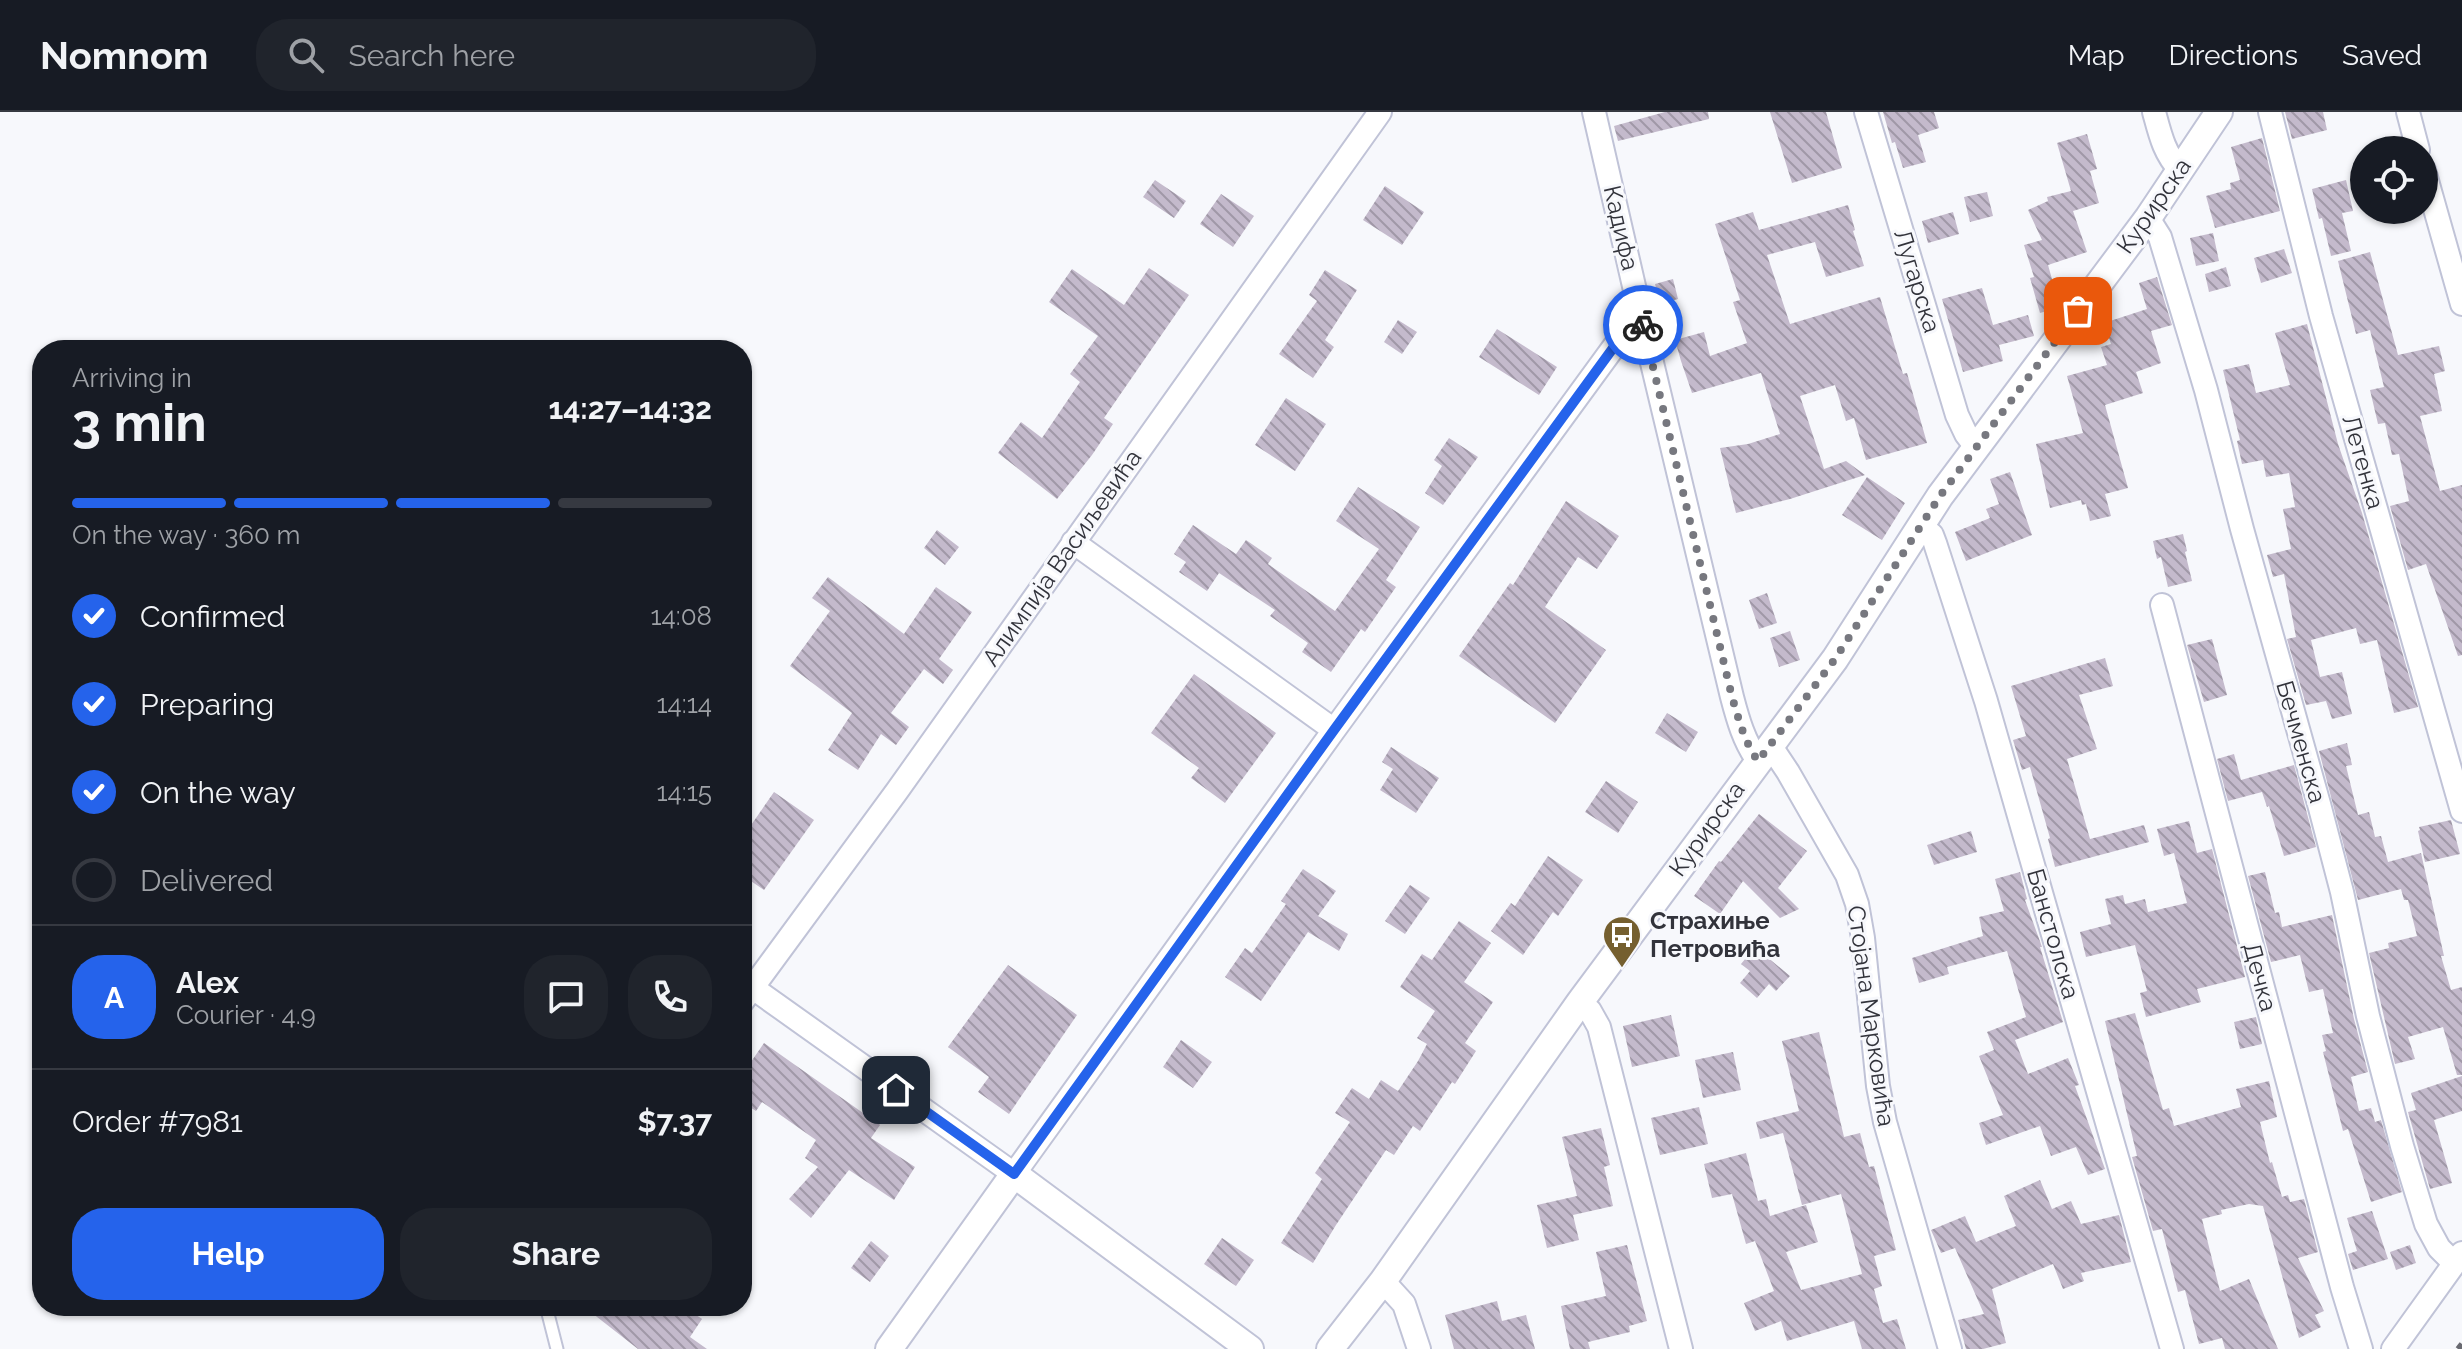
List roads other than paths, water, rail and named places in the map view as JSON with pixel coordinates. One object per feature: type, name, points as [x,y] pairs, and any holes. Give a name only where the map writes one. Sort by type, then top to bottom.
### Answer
[{"type":"street","name":"Алимпија Васиљевића","points":[[752,988],[897,791],[1380,112]]},
{"type":"street","name":"Кадифа","points":[[1594,112],[1741,731],[1748,747],[1764,753]]},
{"type":"street","name":"Лугарска","points":[[1866,112],[1957,415],[1976,447]]},
{"type":"street","points":[[2154,112],[2163,144],[2180,170]]},
{"type":"street","name":"Курирска","points":[[1330,1349],[1383,1281],[1580,1002],[1835,659],[1920,525],[2148,218],[2219,112]]},
{"type":"street","name":"Летенка","points":[[2270,112],[2321,316],[2462,811]]},
{"type":"street","points":[[2408,112],[2414,136]]},
{"type":"street","name":"Бечменска","points":[[2148,218],[2160,237],[2206,390],[2333,855],[2368,1016],[2402,1146],[2426,1224],[2439,1248],[2458,1258]]},
{"type":"street","points":[[2438,219],[2462,304]]},
{"type":"street","points":[[889,1349],[1616,344],[1642,321]]},
{"type":"street","name":"Банстолска","points":[[1920,525],[1932,535],[1935,543],[1986,701],[2172,1349]]},
{"type":"street","points":[[1073,542],[1334,730]]},
{"type":"street","name":"Дечка","points":[[2162,605],[2361,1349]]},
{"type":"street","name":"Стојана Марковића","points":[[1764,753],[1788,772],[1847,875],[1857,904],[1885,1122],[1950,1349]]},
{"type":"street","points":[[752,998],[1014,1174],[1250,1349]]},
{"type":"street","points":[[1580,1002],[1590,1011],[1599,1027],[1681,1349]]},
{"type":"street","points":[[2393,1349],[2458,1258]]},
{"type":"street","points":[[1383,1281],[1404,1304],[1419,1349]]},
{"type":"lane","points":[[549,1316],[557,1349]]},
{"type":"railway","points":[[2458,1349],[2462,1344]]},
{"type":"place","name":"Страхиње Петровића","points":[[1622,969]]}]
